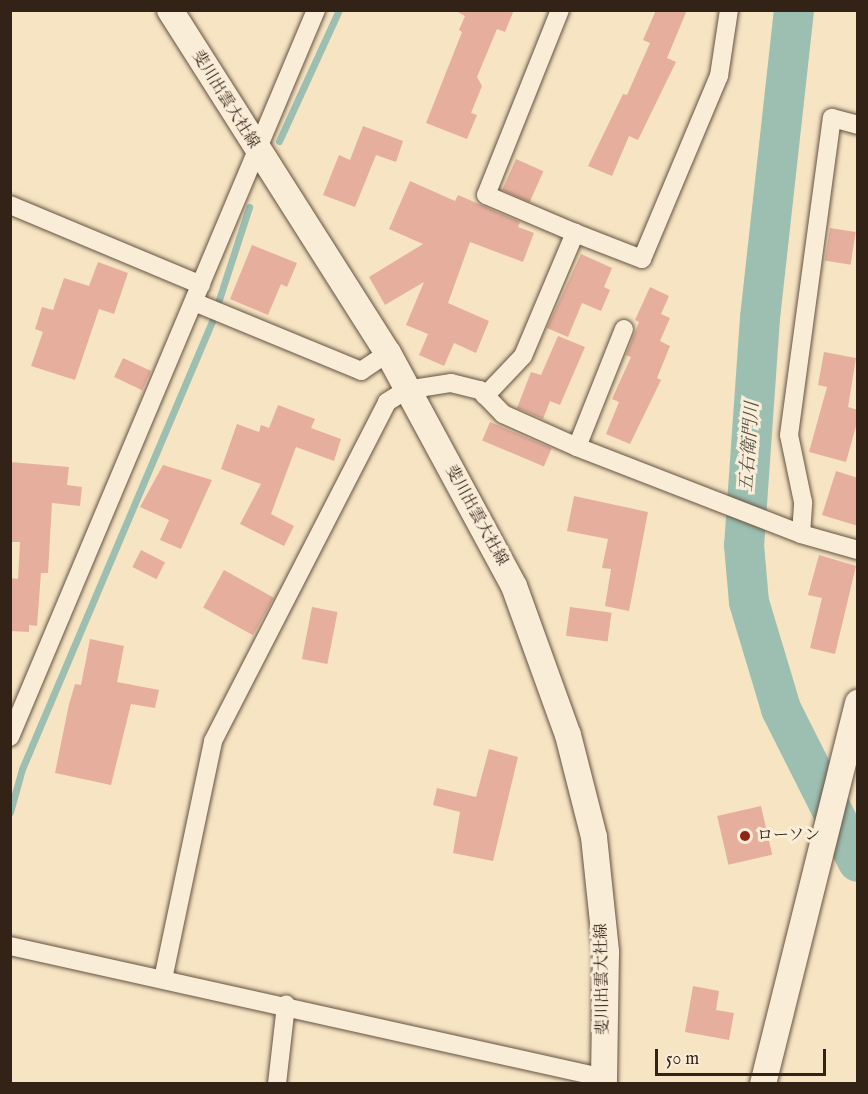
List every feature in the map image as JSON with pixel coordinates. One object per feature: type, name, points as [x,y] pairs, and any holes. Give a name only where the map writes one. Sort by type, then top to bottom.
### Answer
[{"type":"main road","name":"斐川出雲大社線","points":[[170,10],[257,152],[388,353],[514,586],[568,735],[594,837],[606,952],[605,1081]]},
{"type":"main road","points":[[763,1083],[858,703]]},
{"type":"street","points":[[10,737],[316,10]]},
{"type":"street","points":[[560,10],[486,195],[642,259],[719,76],[729,10]]},
{"type":"street","points":[[801,534],[802,502],[789,435],[832,118],[858,125]]},
{"type":"street","points":[[10,205],[361,371],[388,353]]},
{"type":"street","points":[[485,396],[523,356],[575,233]]},
{"type":"street","points":[[576,447],[624,329]]},
{"type":"street","points":[[163,979],[213,741],[387,402],[406,390],[451,383],[480,390],[503,414],[576,447],[801,534],[858,550]]},
{"type":"street","points":[[10,946],[286,1005],[605,1081]]},
{"type":"street","points":[[277,1083],[286,1005]]},
{"type":"building","points":[[454,10],[514,10],[505,32],[497,29],[477,77],[482,86],[471,113],[477,115],[467,139],[426,123],[462,32],[459,30],[465,16]]},
{"type":"building","points":[[656,10],[687,10],[667,58],[676,62],[638,140],[629,136],[612,176],[588,166],[623,94],[627,95],[650,43],[643,40]]},
{"type":"building","points":[[363,126],[403,141],[396,162],[376,155],[355,207],[323,195],[339,155],[350,160]]},
{"type":"building","points":[[516,159],[543,171],[530,202],[502,190]]},
{"type":"building","points":[[410,181],[455,201],[458,195],[520,222],[518,227],[534,233],[523,262],[470,242],[448,303],[489,321],[476,353],[454,343],[444,366],[419,355],[428,334],[406,325],[424,282],[385,305],[369,277],[423,244],[389,229]]},
{"type":"building","points":[[830,228],[856,232],[851,265],[825,261]]},
{"type":"building","points":[[252,245],[297,263],[287,287],[281,284],[268,315],[230,299]]},
{"type":"building","points":[[581,254],[612,268],[604,287],[610,290],[601,311],[582,303],[568,337],[547,328]]},
{"type":"building","points":[[98,262],[128,273],[114,314],[99,309],[75,380],[31,366],[43,332],[35,329],[42,307],[53,310],[64,278],[89,286]]},
{"type":"building","points":[[650,287],[669,296],[661,314],[670,318],[660,341],[670,346],[657,378],[661,380],[630,444],[606,434],[619,402],[612,399],[631,357],[626,355],[639,322],[635,320]]},
{"type":"building","points":[[558,336],[585,347],[560,405],[550,401],[543,419],[517,408],[531,372],[541,375]]},
{"type":"building","points":[[824,352],[856,358],[848,407],[858,410],[858,419],[846,462],[809,452],[827,387],[818,385]]},
{"type":"building","points":[[123,358],[151,371],[142,390],[114,377]]},
{"type":"building","points":[[278,405],[315,419],[311,428],[341,439],[334,461],[296,447],[271,514],[294,526],[284,546],[240,524],[261,484],[221,469],[237,424],[259,432],[261,425],[269,428]]},
{"type":"building","points":[[490,422],[552,448],[544,467],[482,440]]},
{"type":"building","points":[[10,462],[69,467],[67,485],[82,487],[80,506],[52,503],[48,573],[41,573],[37,626],[29,625],[29,632],[10,631],[10,578],[18,579],[20,542],[10,542]]},
{"type":"building","points":[[163,465],[212,480],[181,549],[160,540],[169,520],[140,507]]},
{"type":"building","points":[[836,471],[858,478],[858,526],[822,515]]},
{"type":"building","points":[[574,496],[648,512],[629,611],[605,606],[611,569],[602,568],[608,539],[567,531]]},
{"type":"building","points":[[141,550],[165,562],[156,579],[132,567]]},
{"type":"building","points":[[819,555],[856,566],[835,654],[810,648],[822,598],[808,595]]},
{"type":"building","points":[[224,570],[274,598],[253,635],[203,608]]},
{"type":"building","points":[[312,607],[338,612],[327,664],[302,659]]},
{"type":"building","points":[[570,607],[612,613],[608,642],[566,636]]},
{"type":"building","points":[[90,639],[124,646],[117,682],[159,690],[155,708],[131,704],[111,785],[55,773],[69,704],[75,684],[81,685]]},
{"type":"building","points":[[489,749],[518,757],[493,861],[453,853],[460,812],[433,805],[437,788],[476,797]]},
{"type":"building","name":"ローソン","points":[[761,806],[772,855],[728,865],[717,816]]},
{"type":"building","points":[[693,986],[719,991],[716,1010],[734,1013],[729,1040],[685,1032]]},
{"type":"waterway","points":[[279,141],[339,10]]},
{"type":"waterway","name":"五右衛門川","points":[[794,10],[760,318],[744,545],[749,602],[781,709],[858,862]]},
{"type":"waterway","points":[[10,812],[22,769],[213,318],[249,207]]},
{"type":"place","name":"ローソン","points":[[745,836]]}]
